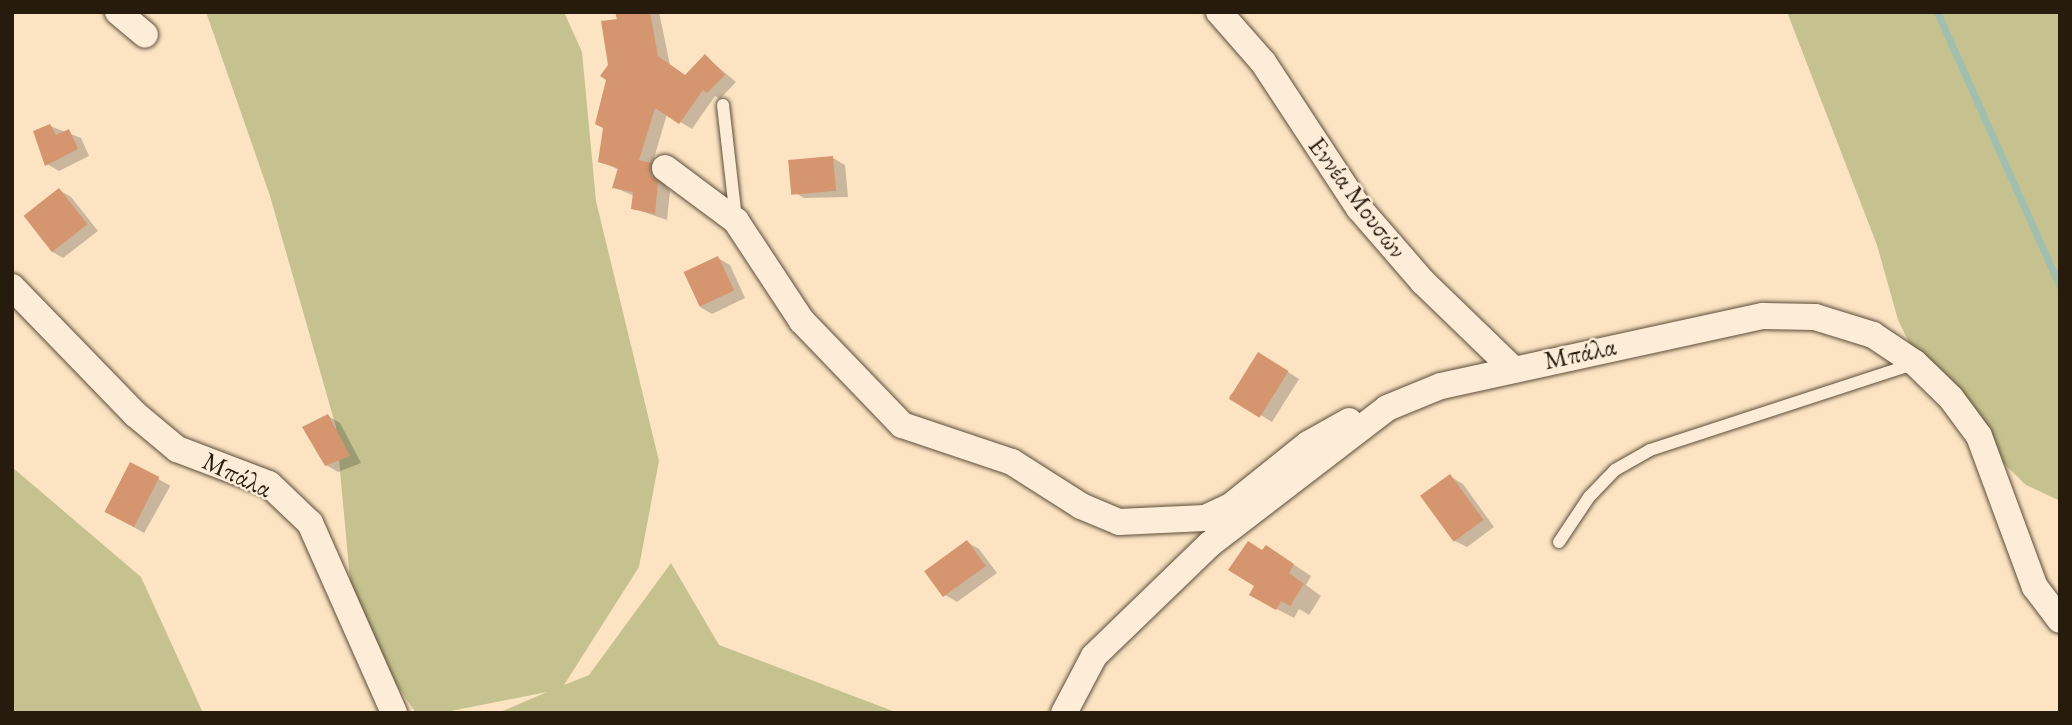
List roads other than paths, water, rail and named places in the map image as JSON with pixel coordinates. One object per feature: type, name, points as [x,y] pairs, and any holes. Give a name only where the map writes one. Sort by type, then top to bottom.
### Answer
[{"type":"street","points":[[118,12],[145,35]]},
{"type":"street","name":"Εννέα Μουσών","points":[[1219,12],[1264,62],[1359,208],[1423,282],[1513,369]]},
{"type":"street","points":[[666,168],[736,221],[802,321],[902,425],[1012,462],[1081,506],[1119,522],[1205,518],[1231,506],[1335,426],[1387,408]]},
{"type":"street","name":"Μπάλα","points":[[12,287],[135,414],[177,449],[269,484],[310,523],[394,713]]},
{"type":"street","name":"Μπάλα","points":[[1064,713],[1094,656],[1210,544],[1387,408],[1441,386],[1763,316],[1815,317],[1873,335],[1915,363],[1951,398],[1979,436],[2035,587],[2060,620]]},
{"type":"lane","points":[[723,105],[736,221]]},
{"type":"lane","points":[[1559,542],[1588,497],[1615,470],[1650,450],[1915,363]]},
{"type":"waterway","points":[[1937,12],[2060,287]]}]
